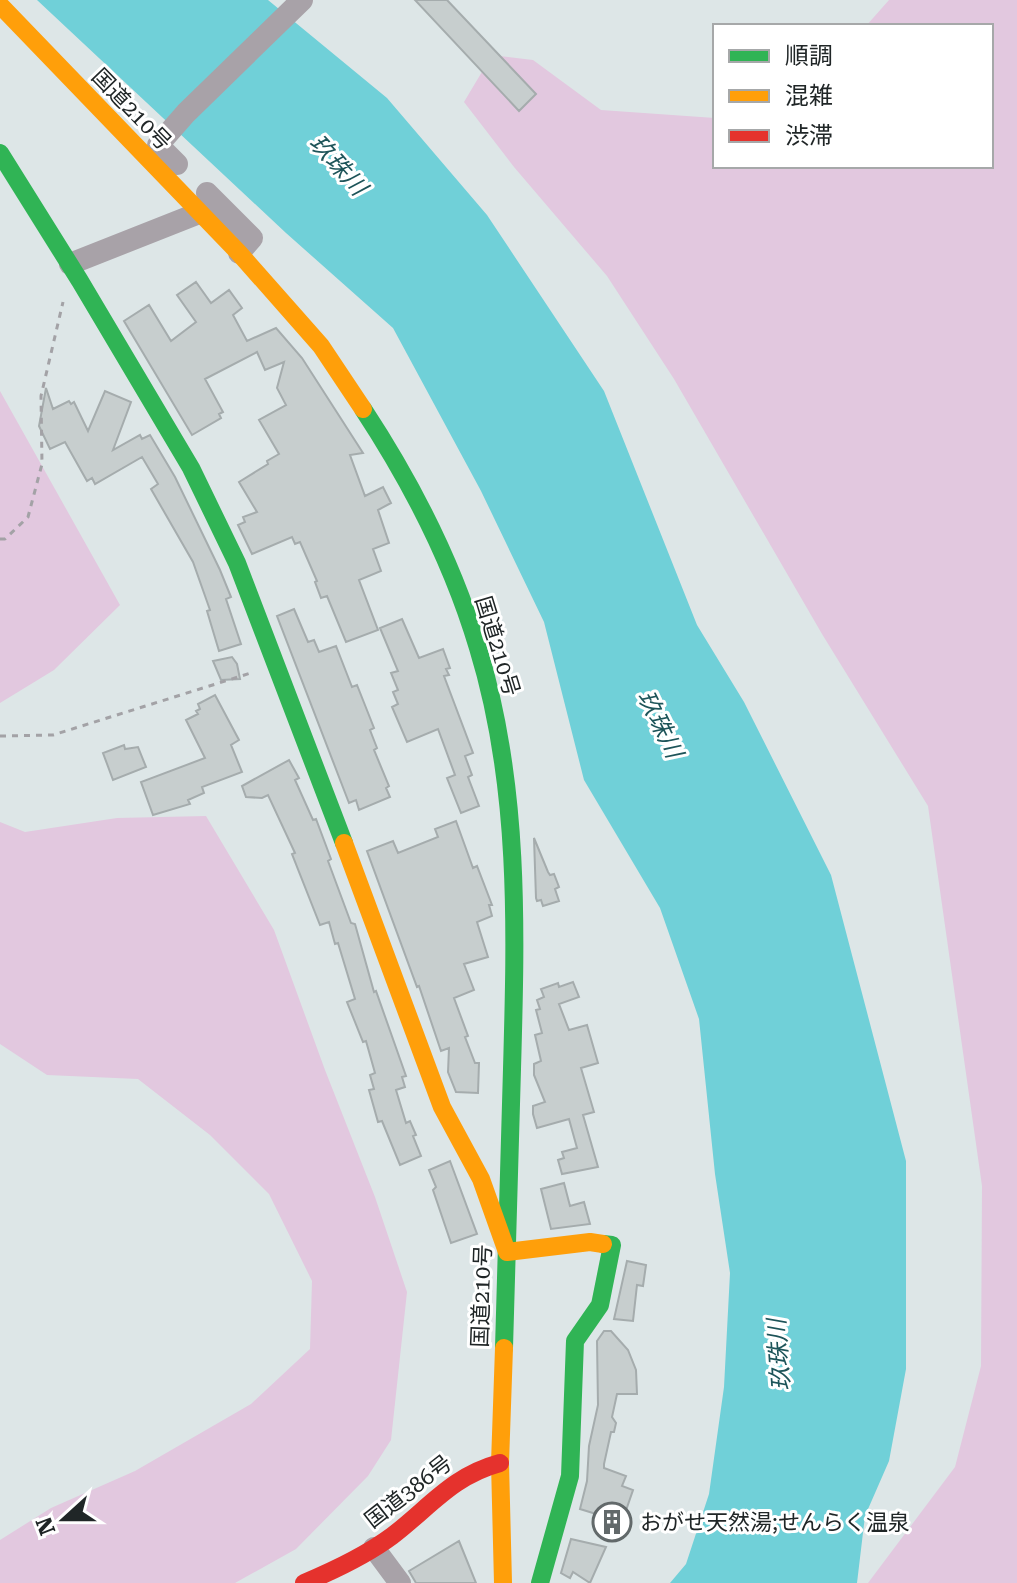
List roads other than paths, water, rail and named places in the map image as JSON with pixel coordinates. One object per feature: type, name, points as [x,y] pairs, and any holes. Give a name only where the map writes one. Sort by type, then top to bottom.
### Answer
[{"type":"main road","name":"国道210号","points":[[0,5],[239,253],[321,346],[389,448],[440,548],[478,648],[496,723],[509,805],[514,871],[515,975],[500,1463],[503,1583]]},
{"type":"main road","points":[[0,153],[191,468],[237,563],[442,1107],[481,1179],[507,1252],[590,1242],[612,1245],[600,1305],[575,1341],[570,1476],[540,1583]]},
{"type":"main road","name":"国道386号","points":[[304,1583],[374,1548],[421,1512],[452,1482],[485,1466],[500,1463]]},
{"type":"street","points":[[239,253],[252,238],[158,145],[186,113],[302,0]]},
{"type":"street","points":[[75,273],[199,213]]},
{"type":"street","points":[[374,1548],[400,1583]]},
{"type":"water","name":"玖珠川","points":[[37,0],[268,0],[387,98],[487,215],[604,391],[697,625],[744,702],[831,875],[906,1161],[906,1369],[889,1461],[865,1516],[857,1583],[670,1583],[686,1564],[709,1494],[724,1387],[730,1273],[715,1174],[699,1019],[660,908],[584,780],[544,622],[481,491],[393,328],[286,233]]},
{"type":"place","name":"おがせ天然湯;せんらく温泉","points":[[612,1522]]}]
